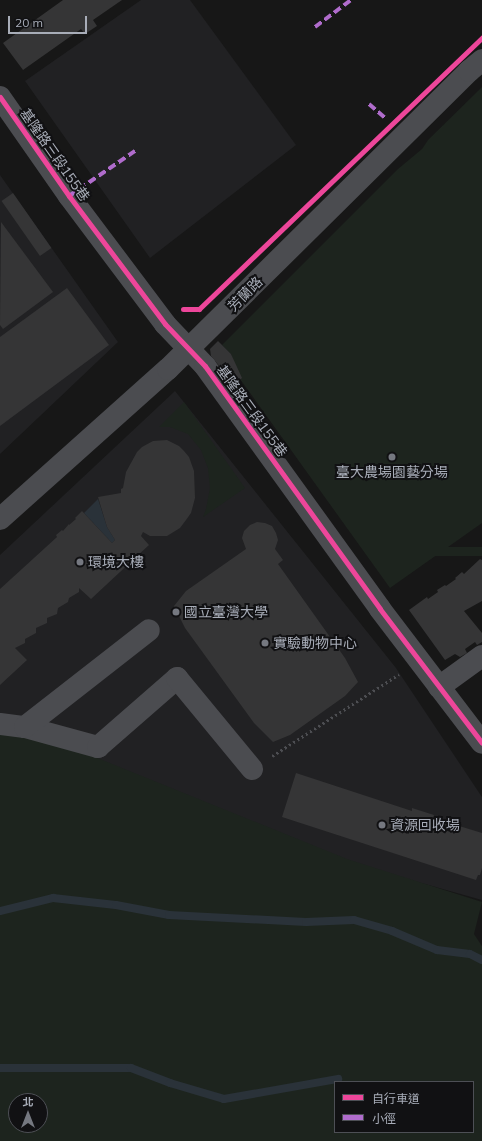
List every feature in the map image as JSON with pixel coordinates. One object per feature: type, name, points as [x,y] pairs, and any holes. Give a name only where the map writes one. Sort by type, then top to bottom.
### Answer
[{"type":"street","name":"芳蘭路","points":[[0,519],[188,349],[482,60]]},
{"type":"street","name":"基隆路三段155巷","points":[[0,97],[69,196],[165,324],[205,366],[419,660],[482,743]]},
{"type":"street","points":[[25,727],[148,630]]},
{"type":"street","points":[[439,687],[479,664]]},
{"type":"street","points":[[0,724],[25,727],[98,747],[177,678],[252,769]]},
{"type":"path","points":[[252,769],[419,660]]},
{"type":"shaded area","points":[[141,0],[190,0],[296,145],[150,258],[25,81]]},
{"type":"shaded area","name":"臺大農場園藝分場","points":[[482,87],[482,523],[390,588],[240,379],[231,354],[222,345],[398,169],[422,149],[428,140]]},
{"type":"shaded area","points":[[0,175],[118,342],[0,454]]},
{"type":"shaded area","name":"國立臺灣大學","points":[[175,391],[396,668],[482,797],[482,900],[125,800],[0,837],[0,555]]},
{"type":"shaded area","points":[[184,402],[245,488],[203,517],[210,488],[208,468],[201,450],[188,434],[170,427],[159,427]]},
{"type":"shaded area","points":[[98,499],[107,527],[115,540],[112,543],[84,513]]},
{"type":"shaded area","points":[[382,547],[482,547],[482,556],[382,556]]},
{"type":"shaded area","points":[[0,730],[43,736],[347,859],[482,902],[474,934],[482,946],[482,1141],[0,1141]]},
{"type":"building","points":[[63,0],[122,0],[93,20],[97,26],[85,34],[81,29],[23,70],[3,43]]},
{"type":"building","points":[[13,193],[51,248],[40,256],[2,201]]},
{"type":"building","points":[[1,222],[53,292],[3,329],[0,325]]},
{"type":"building","points":[[67,288],[109,345],[0,426],[0,337]]},
{"type":"building","points":[[218,341],[231,354],[242,378],[234,384],[211,356],[210,349]]},
{"type":"building","name":"環境大樓","points":[[167,440],[179,446],[184,451],[189,457],[194,471],[195,498],[191,513],[180,528],[167,536],[150,536],[143,532],[141,536],[149,545],[91,599],[79,588],[79,592],[69,598],[68,602],[58,608],[57,614],[47,618],[47,623],[36,628],[36,633],[25,639],[25,643],[15,648],[27,660],[0,685],[0,589],[57,537],[56,535],[62,530],[63,531],[76,519],[75,518],[82,511],[112,543],[115,540],[107,527],[98,497],[121,493],[126,472],[137,452],[142,447],[153,441]]},
{"type":"building","name":"實驗動物中心","points":[[257,522],[272,526],[278,540],[275,549],[283,560],[278,564],[345,658],[358,682],[345,696],[290,735],[273,742],[254,723],[185,628],[174,606],[186,591],[246,549],[242,538],[244,531],[250,525]]},
{"type":"building","points":[[480,559],[482,560],[482,601],[464,611],[482,633],[482,642],[477,645],[475,642],[465,649],[467,653],[460,657],[455,654],[445,660],[409,610],[427,597],[428,599],[438,592],[437,590],[456,579],[455,578],[462,572],[464,574]]},
{"type":"building","name":"資源回收場","points":[[296,773],[412,811],[412,808],[434,815],[433,818],[482,833],[482,868],[480,875],[478,875],[476,880],[282,817]]},
{"type":"waterway","points":[[0,911],[53,898],[116,905],[169,915],[306,922],[354,920],[392,931],[437,950],[470,954],[482,960]]},
{"type":"waterway","points":[[0,1068],[131,1068],[170,1083],[224,1099],[338,1079]]},
{"type":"marked path","points":[[315,27],[351,0]]},
{"type":"marked path","points":[[369,104],[386,119]]},
{"type":"marked path","points":[[69,196],[135,151]]},
{"type":"cycle path","points":[[183,309],[199,309],[482,38]]},
{"type":"cycle path","points":[[0,97],[69,196],[165,324],[205,366],[380,609],[482,743]]},
{"type":"place","name":"臺大農場園藝分場","points":[[392,457]]},
{"type":"place","name":"環境大樓","points":[[80,562]]},
{"type":"place","name":"國立臺灣大學","points":[[176,612]]},
{"type":"place","name":"實驗動物中心","points":[[265,643]]},
{"type":"place","name":"資源回收場","points":[[382,825]]}]
